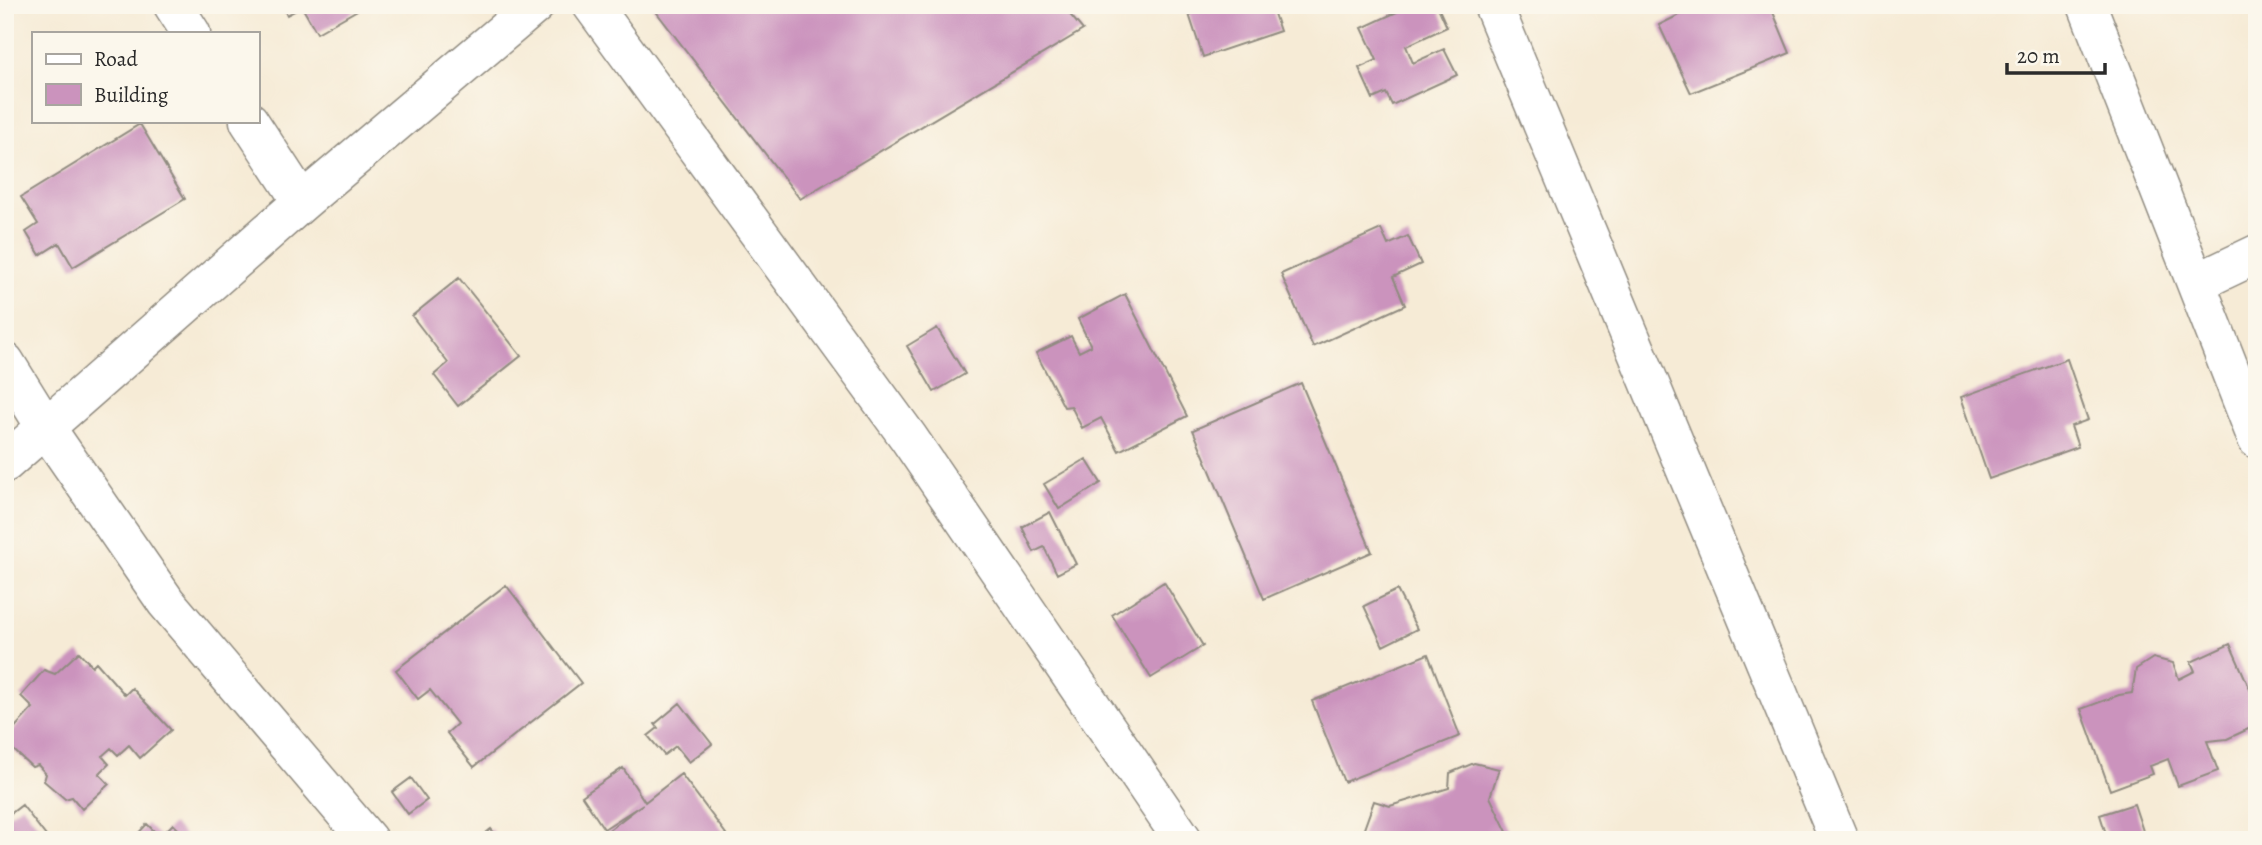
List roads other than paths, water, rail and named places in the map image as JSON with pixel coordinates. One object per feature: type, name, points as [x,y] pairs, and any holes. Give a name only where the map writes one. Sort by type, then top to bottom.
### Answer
[{"type":"street","points":[[173,5],[190,32]]},
{"type":"street","points":[[5,463],[302,202],[535,5]]},
{"type":"street","points":[[592,5],[908,437],[1183,840]]},
{"type":"street","points":[[1493,5],[1839,840]]},
{"type":"street","points":[[2087,5],[2257,439]]},
{"type":"street","points":[[250,122],[302,202]]},
{"type":"street","points":[[2196,283],[2257,254]]},
{"type":"street","points":[[5,362],[46,428],[166,602],[368,840]]}]
